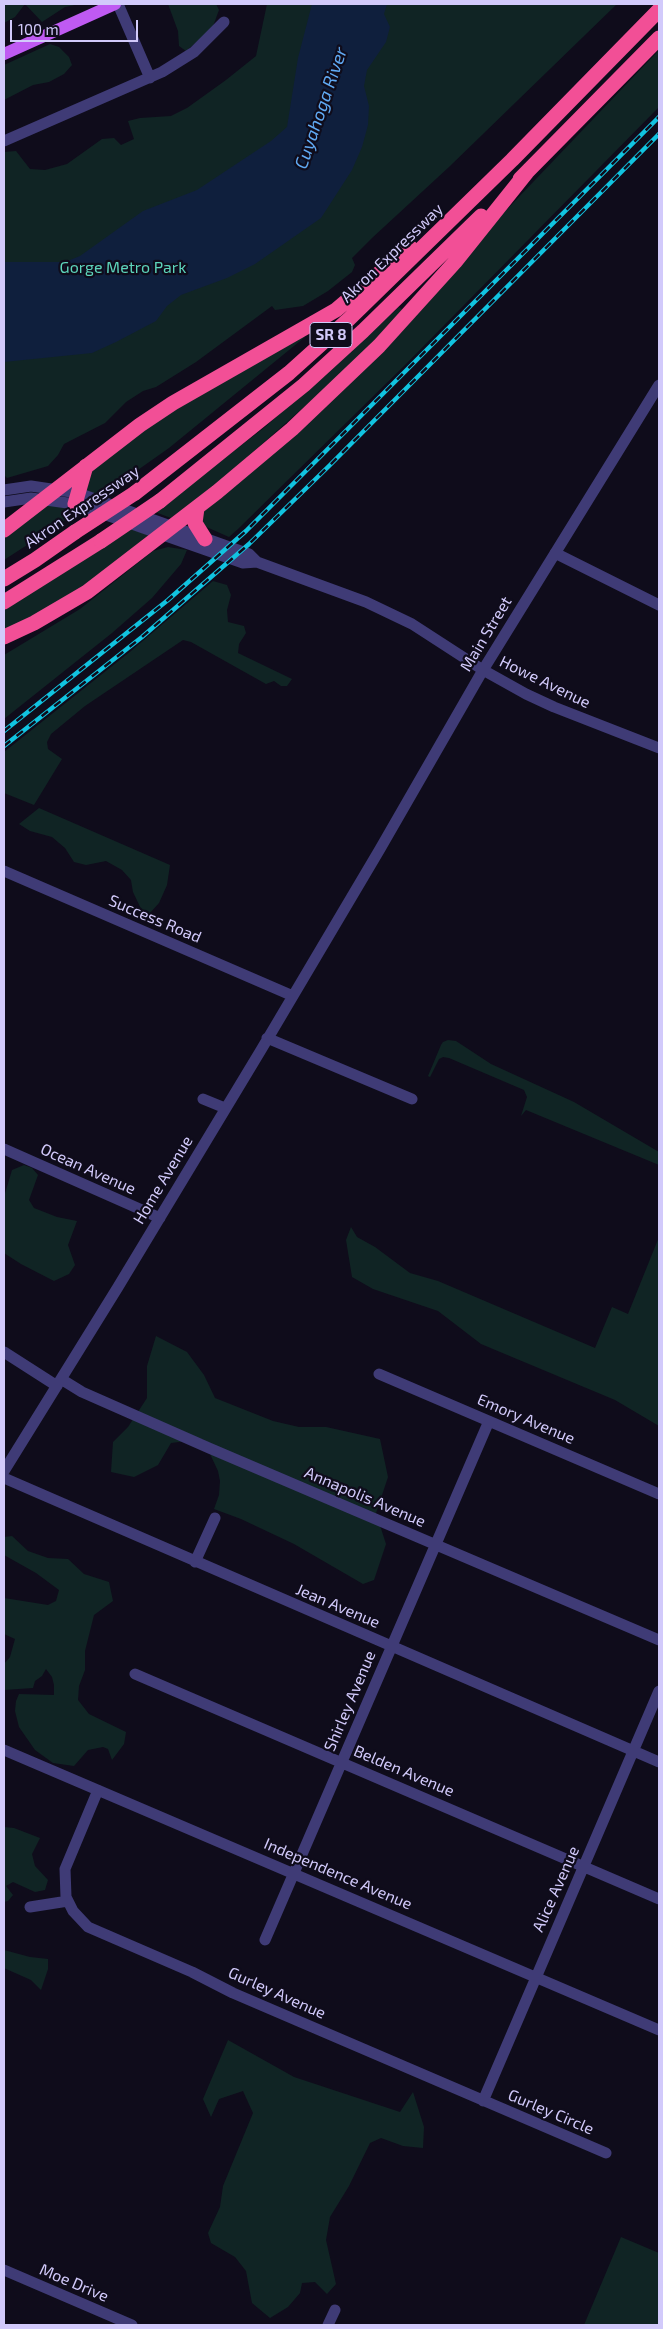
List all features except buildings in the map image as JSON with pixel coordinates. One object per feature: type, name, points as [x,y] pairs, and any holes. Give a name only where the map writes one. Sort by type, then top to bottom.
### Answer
[{"type":"highway","name":"Akron Expressway","points":[[4,579],[135,493],[289,373],[350,319],[512,160],[659,10]]},
{"type":"highway","name":"SR 8","points":[[4,602],[160,501],[304,385],[363,331],[527,172],[659,38]]},
{"type":"highway","points":[[4,530],[140,425],[173,403],[336,310],[512,160]]},
{"type":"highway","points":[[4,637],[34,623],[87,592],[197,508],[299,424],[379,346],[455,262],[527,172]]},
{"type":"highway","points":[[76,498],[86,466]]},
{"type":"highway","points":[[197,508],[195,523],[205,539]]},
{"type":"main road","points":[[4,54],[117,4]]},
{"type":"street","points":[[117,4],[150,78]]},
{"type":"street","points":[[4,141],[178,64],[194,52],[224,22]]},
{"type":"street","name":"Main Street","points":[[347,905],[483,670],[659,385]]},
{"type":"street","points":[[4,490],[32,486],[51,495]]},
{"type":"street","points":[[4,502],[12,499],[51,495]]},
{"type":"street","name":"Howe Avenue","points":[[51,495],[76,498],[166,531],[243,563],[257,562]]},
{"type":"street","name":"Howe Avenue","points":[[166,531],[205,539],[249,554],[257,562],[380,608],[412,624],[483,670],[554,707],[659,748]]},
{"type":"street","points":[[555,553],[659,605]]},
{"type":"street","name":"Success Road","points":[[4,872],[293,996]]},
{"type":"street","name":"Home Avenue","points":[[4,1470],[160,1218],[347,905]]},
{"type":"street","points":[[267,1038],[412,1099]]},
{"type":"street","points":[[203,1099],[225,1108]]},
{"type":"street","name":"Ocean Avenue","points":[[4,1149],[160,1218]]},
{"type":"street","name":"Annapolis Avenue","points":[[4,1352],[59,1382],[145,1420],[659,1640]]},
{"type":"street","name":"Emory Avenue","points":[[379,1374],[659,1494]]},
{"type":"street","name":"Shirley Avenue","points":[[265,1940],[489,1421]]},
{"type":"street","name":"Jean Avenue","points":[[4,1478],[659,1762]]},
{"type":"street","points":[[195,1562],[215,1518]]},
{"type":"street","name":"Belden Avenue","points":[[135,1674],[659,1899]]},
{"type":"street","name":"Alice Avenue","points":[[483,2101],[659,1691]]},
{"type":"street","name":"Independence Avenue","points":[[4,1750],[659,2030]]},
{"type":"street","name":"Gurley Avenue","points":[[98,1790],[65,1869],[64,1893],[80,1919],[94,1930],[192,1972],[233,1993],[483,2101]]},
{"type":"street","points":[[30,1907],[68,1901]]},
{"type":"street","name":"Gurley Circle","points":[[483,2101],[606,2153]]},
{"type":"street","name":"Moe Drive","points":[[4,2270],[132,2325]]},
{"type":"street","points":[[328,2325],[335,2310]]},
{"type":"green space","points":[[4,4],[25,4],[15,17],[4,23]]},
{"type":"green space","points":[[25,4],[80,4],[65,7],[42,22]]},
{"type":"green space","points":[[168,4],[216,4],[219,10],[212,29],[186,51],[179,46],[178,31]]},
{"type":"green space","name":"Gorge Metro Park","points":[[267,4],[617,4],[449,167],[372,238],[352,258],[355,265],[352,272],[328,291],[303,306],[275,310],[272,306],[196,362],[156,387],[143,391],[126,402],[105,423],[64,444],[58,455],[48,466],[7,478],[4,475],[4,152],[16,151],[30,169],[45,170],[67,164],[102,139],[114,138],[121,145],[134,139],[128,121],[140,118],[171,116],[187,108],[256,56]]},
{"type":"green space","points":[[50,44],[59,47],[69,57],[72,65],[64,74],[49,82],[33,85],[4,100],[4,65]]},
{"type":"green space","points":[[659,50],[659,107],[404,366],[238,529],[229,537],[202,525],[201,516],[209,503],[494,223]]},
{"type":"green space","points":[[399,307],[403,310],[346,370],[202,497],[171,518],[155,512],[265,427]]},
{"type":"green space","points":[[302,334],[305,337],[169,448],[101,496],[83,489],[90,470],[147,425]]},
{"type":"green space","points":[[46,504],[81,510],[4,560],[4,536]]},
{"type":"green space","points":[[131,529],[148,535],[144,541],[73,594],[4,632],[4,610]]},
{"type":"green space","points":[[168,547],[187,550],[181,564],[152,598],[112,633],[4,719],[4,655],[80,609],[153,551]]},
{"type":"green space","points":[[213,581],[227,585],[231,595],[227,610],[228,622],[244,626],[246,633],[239,644],[238,653],[292,679],[287,686],[281,686],[274,681],[266,684],[191,642],[183,640],[85,706],[51,734],[47,742],[48,749],[62,759],[34,805],[4,793],[4,752],[131,651]]},
{"type":"green space","points":[[39,808],[170,865],[167,885],[159,903],[150,913],[143,913],[133,892],[131,880],[122,870],[106,861],[86,865],[74,862],[65,848],[52,837],[30,831],[19,824]]},
{"type":"green space","points":[[448,1040],[456,1041],[491,1064],[574,1102],[659,1152],[659,1165],[526,1110],[521,1116],[527,1097],[524,1090],[449,1058],[443,1057],[439,1059],[430,1077],[428,1076],[441,1045]]},
{"type":"green space","points":[[24,1165],[32,1168],[38,1175],[29,1200],[34,1208],[57,1217],[77,1221],[68,1245],[75,1265],[69,1274],[54,1281],[4,1253],[4,1197],[12,1170]]},
{"type":"green space","points":[[351,1227],[357,1237],[375,1247],[410,1273],[438,1281],[595,1348],[612,1307],[628,1314],[659,1237],[659,1426],[615,1400],[481,1344],[438,1311],[373,1289],[352,1277],[346,1240]]},
{"type":"green space","points":[[156,1336],[187,1352],[204,1375],[215,1398],[273,1421],[299,1427],[326,1427],[380,1439],[388,1477],[376,1513],[386,1544],[374,1580],[363,1584],[294,1544],[241,1519],[214,1509],[219,1495],[220,1481],[218,1471],[203,1439],[171,1443],[158,1465],[134,1477],[111,1472],[113,1442],[128,1427],[147,1398],[147,1366]]},
{"type":"green space","points":[[12,1536],[28,1551],[48,1558],[68,1559],[84,1574],[109,1582],[113,1601],[94,1615],[85,1651],[85,1670],[79,1686],[78,1700],[89,1714],[126,1732],[124,1744],[112,1760],[108,1749],[103,1747],[88,1750],[74,1766],[53,1763],[35,1750],[19,1727],[15,1711],[19,1694],[54,1695],[54,1685],[52,1677],[46,1669],[42,1676],[35,1681],[33,1688],[4,1690],[4,1664],[10,1657],[15,1639],[4,1634],[4,1598],[48,1605],[56,1601],[59,1590],[36,1573],[4,1555],[4,1537]]},
{"type":"green space","points":[[4,1827],[14,1828],[40,1838],[32,1854],[35,1866],[48,1880],[45,1890],[35,1892],[13,1882],[6,1886],[13,1895],[8,1901],[4,1902]]},
{"type":"green space","points":[[4,1950],[30,1957],[48,1959],[48,1969],[41,1990],[31,1980],[4,1968]]},
{"type":"green space","points":[[228,2040],[294,2077],[400,2112],[413,2092],[424,2127],[423,2148],[403,2146],[381,2138],[370,2143],[349,2186],[330,2217],[326,2240],[336,2284],[327,2294],[315,2282],[302,2283],[300,2293],[288,2307],[270,2318],[252,2303],[246,2271],[235,2257],[211,2243],[208,2233],[220,2207],[223,2186],[253,2113],[243,2091],[219,2099],[211,2117],[203,2099]]},
{"type":"green space","points":[[621,2237],[659,2253],[659,2325],[584,2325]]},
{"type":"water","name":"Cuyahoga River","points":[[312,4],[387,4],[384,14],[390,27],[386,42],[367,70],[364,86],[369,106],[368,125],[362,147],[352,170],[321,218],[255,264],[227,278],[181,295],[167,306],[156,321],[92,353],[4,362],[4,262],[65,262],[80,256],[143,211],[197,190],[271,141],[287,127],[298,58]]},
{"type":"railway","points":[[4,731],[168,600],[246,531],[659,117]]},
{"type":"railway","points":[[4,746],[142,637],[249,544],[659,134]]}]
